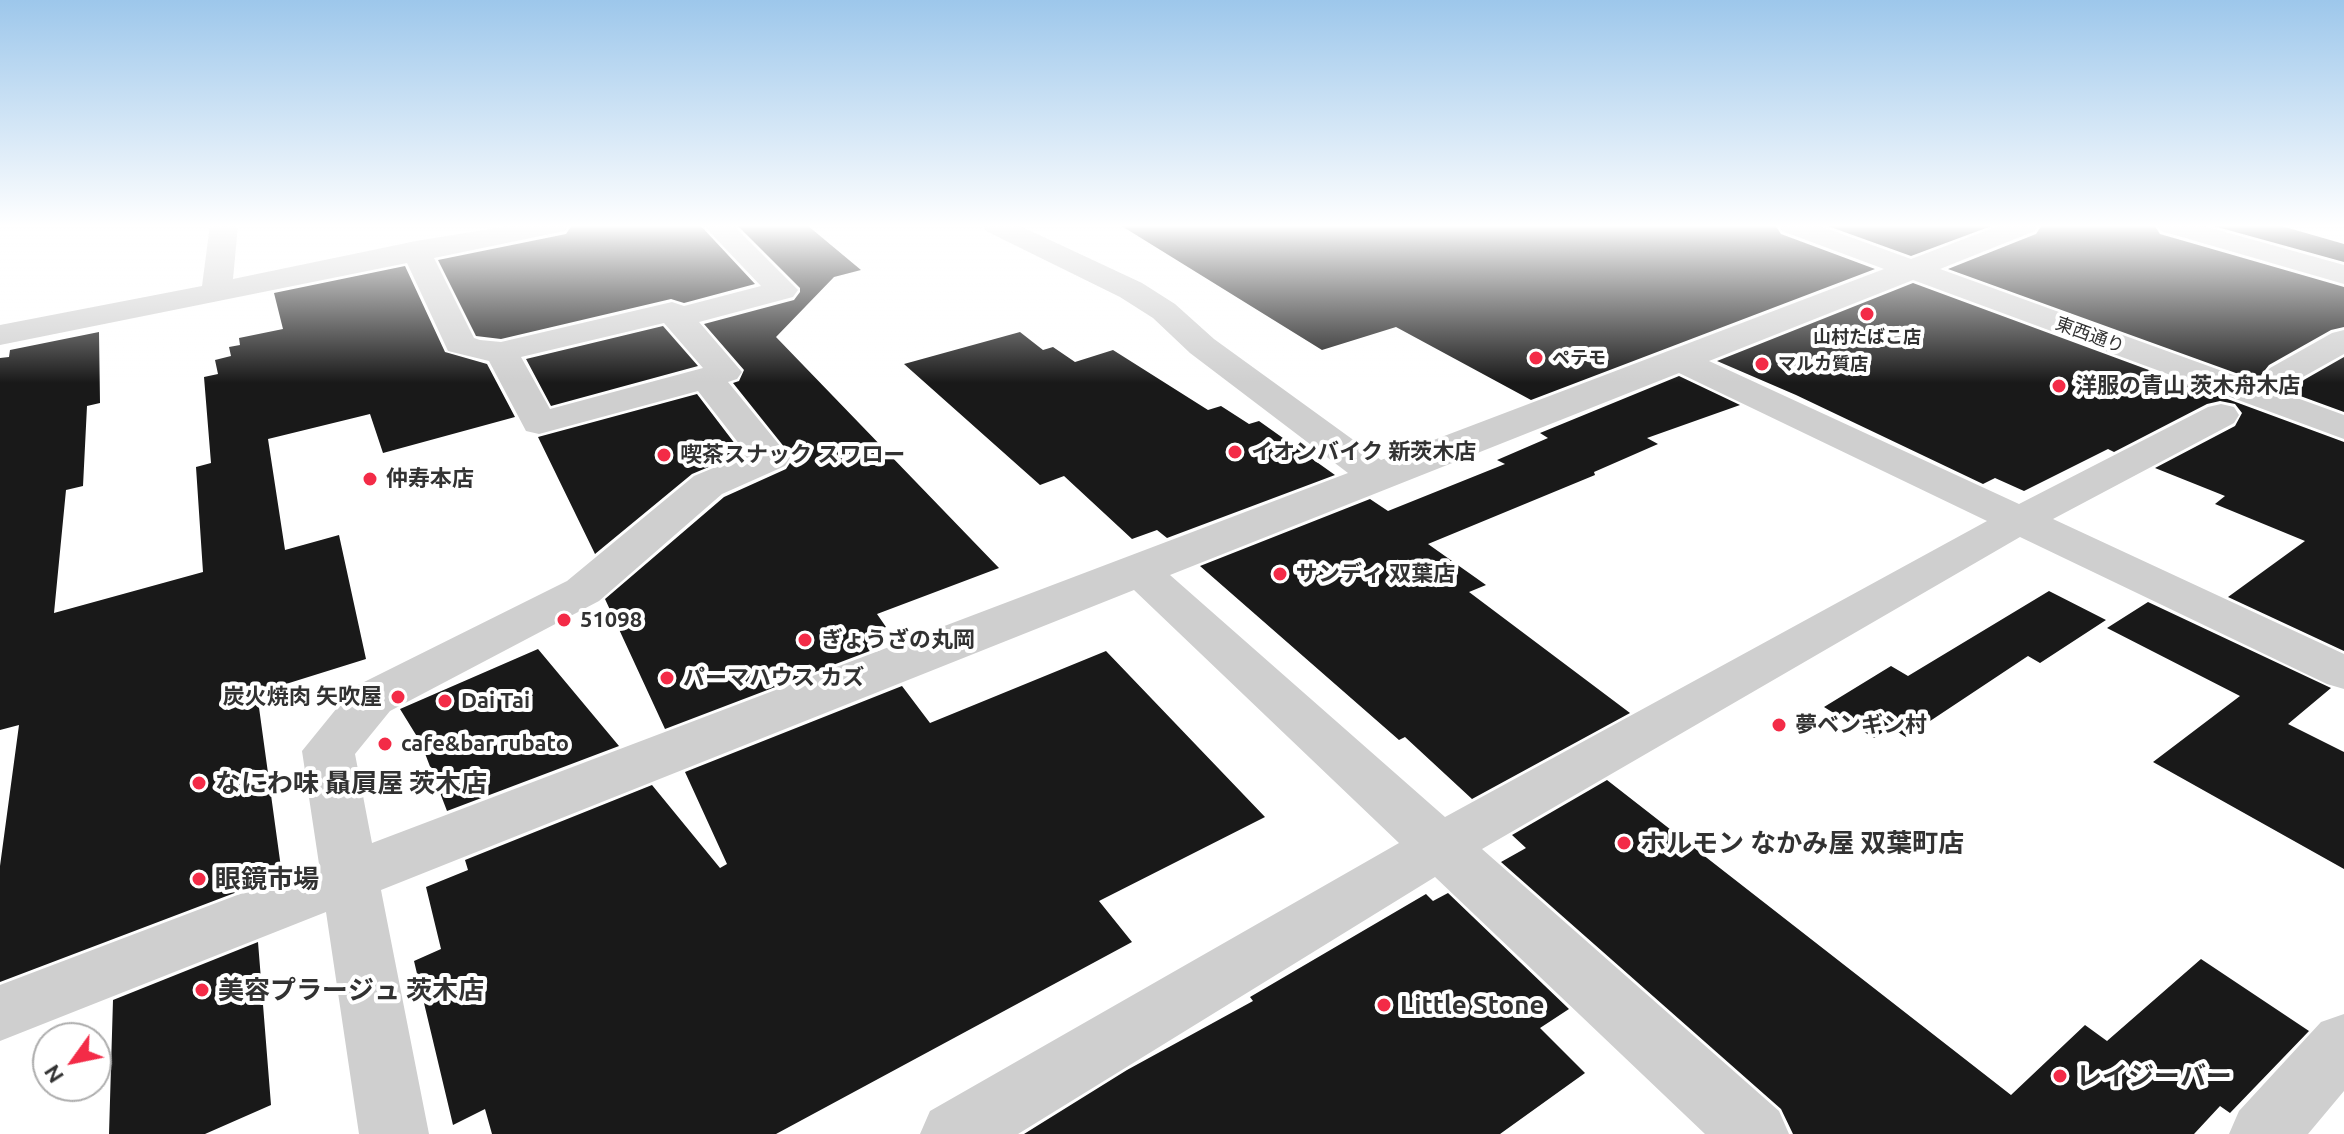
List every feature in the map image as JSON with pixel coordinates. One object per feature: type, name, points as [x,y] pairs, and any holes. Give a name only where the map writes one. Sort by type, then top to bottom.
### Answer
[{"type":"street","points":[[217,290],[218,278]]},
{"type":"street","points":[[0,335],[277,278]]},
{"type":"street","points":[[429,278],[460,344],[475,350],[501,352],[672,312],[725,372],[539,423],[501,352]]},
{"type":"street","points":[[677,318],[782,290],[770,278]]},
{"type":"street","points":[[1106,278],[1164,311],[1202,346],[1376,475]]},
{"type":"street","points":[[0,1013],[1376,475],[1890,278]]},
{"type":"street","name":"東西通り","points":[[1937,278],[2344,428]]},
{"type":"street","points":[[2282,375],[2344,340]]},
{"type":"street","points":[[1679,360],[2344,673]]},
{"type":"street","points":[[394,1134],[328,751],[372,699],[583,591],[708,485],[771,458],[706,378]]},
{"type":"street","points":[[955,1134],[1439,847],[2018,521],[2221,415]]},
{"type":"street","points":[[1138,570],[1754,1134]]},
{"type":"street","points":[[2264,1134],[2344,1043]]},
{"type":"building","points":[[347,278],[411,278],[445,352],[487,364],[515,417],[383,453],[370,414],[268,439],[285,550],[339,535],[366,659],[257,693],[282,875],[0,982],[0,866],[19,725],[0,730],[0,358],[9,357],[10,350],[99,332],[100,403],[87,406],[83,486],[66,490],[54,613],[203,572],[196,467],[211,463],[204,377],[218,374],[215,360],[231,356],[229,347],[240,345],[239,338],[283,329],[274,293]]},
{"type":"building","points":[[447,278],[749,278],[755,284],[684,303],[671,299],[501,339],[476,336]]},
{"type":"building","points":[[790,278],[833,278],[776,337],[999,568],[877,614],[886,627],[864,635],[875,649],[665,729],[605,599],[724,497],[786,469],[793,458],[733,383],[739,381],[744,370],[704,324],[794,300],[800,288]]},
{"type":"building","points":[[1206,278],[1852,278],[1531,400],[1396,327],[1322,350]]},
{"type":"building","points":[[1973,278],[2312,278],[2344,287],[2344,327],[2331,330],[2269,365],[2261,375],[2269,385]]},
{"type":"building","points":[[1913,283],[2344,442],[2344,651],[2228,597],[2305,541],[2215,504],[2225,496],[2155,468],[2235,426],[2242,413],[2235,404],[2220,401],[2207,404],[2114,452],[2108,449],[2024,491],[1995,478],[1983,484],[1717,361]]},
{"type":"building","points":[[663,326],[698,366],[551,406],[526,359]]},
{"type":"building","points":[[1020,332],[1043,350],[1053,347],[1075,362],[1113,350],[1208,410],[1221,406],[1249,424],[1259,421],[1335,475],[1167,538],[1157,530],[1132,539],[1064,476],[1040,485],[904,364]]},
{"type":"building","points":[[2344,357],[2344,412],[2273,386],[2283,389],[2295,385]]},
{"type":"building","points":[[1679,376],[1740,405],[1647,438],[1658,444],[1594,472],[1595,475],[1428,544],[1486,585],[1469,592],[1630,713],[1472,799],[1405,737],[1399,740],[1200,566],[1370,499],[1388,511],[1505,464],[1497,460],[1548,438],[1540,433]]},
{"type":"building","points":[[697,394],[742,453],[692,474],[595,554],[538,437]]},
{"type":"building","points":[[2049,591],[2106,620],[2040,663],[2028,656],[1906,737],[1890,727],[1874,738],[1824,707],[1891,666],[1908,676]]},
{"type":"building","points":[[2148,602],[2331,688],[2288,724],[2344,752],[2344,869],[2153,762],[2240,696],[2107,628]]},
{"type":"building","points":[[538,649],[619,746],[447,811],[421,743],[400,709]]},
{"type":"building","points":[[1106,651],[1265,817],[1099,901],[1132,942],[776,1134],[492,1134],[485,1109],[453,1125],[414,961],[441,949],[426,887],[468,870],[465,860],[652,785],[720,868],[727,864],[685,772],[902,686],[930,723]]},
{"type":"building","points":[[1607,780],[2011,1095],[2085,1025],[2107,1041],[2201,959],[2309,1031],[2230,1113],[2220,1106],[2194,1134],[1793,1134],[1781,1109],[1501,862],[1526,848],[1512,835]]},
{"type":"building","points":[[1448,893],[1569,1009],[1540,1028],[1585,1073],[1500,1134],[1024,1134],[1127,1070],[1253,1001],[1250,997],[1426,894],[1433,901]]},
{"type":"building","points":[[258,942],[271,1105],[205,1134],[109,1134],[113,1000]]},
{"type":"place","name":"山村たばこ店","points":[[1867,314]]},
{"type":"place","name":"ペテモ","points":[[1536,358]]},
{"type":"place","name":"マルカ質店","points":[[1762,364]]},
{"type":"place","name":"洋服の青山 茨木舟木店","points":[[2059,386]]},
{"type":"place","name":"イオンバイク 新茨木店","points":[[1235,452]]},
{"type":"place","name":"喫茶スナック スワロー","points":[[664,455]]},
{"type":"place","name":"仲寿本店","points":[[370,479]]},
{"type":"place","name":"サンディ 双葉店","points":[[1280,574]]},
{"type":"place","name":"51098","points":[[564,620]]},
{"type":"place","name":"ぎょうざの丸岡","points":[[805,640]]},
{"type":"place","name":"パーマハウス カズ","points":[[667,678]]},
{"type":"place","name":"炭火焼肉 矢吹屋","points":[[398,697]]},
{"type":"place","name":"Dai Tai","points":[[445,701]]},
{"type":"place","name":"夢ベンギン村","points":[[1779,725]]},
{"type":"place","name":"cafe&bar rubato","points":[[385,744]]},
{"type":"place","name":"なにわ味 贔屓屋 茨木店","points":[[199,783]]},
{"type":"place","name":"ホルモン なかみ屋 双葉町店","points":[[1624,843]]},
{"type":"place","name":"眼鏡市場","points":[[199,879]]},
{"type":"place","name":"美容プラージュ 茨木店","points":[[202,990]]},
{"type":"place","name":"Little Stone","points":[[1384,1005]]},
{"type":"place","name":"レイジーバー","points":[[2060,1076]]}]
